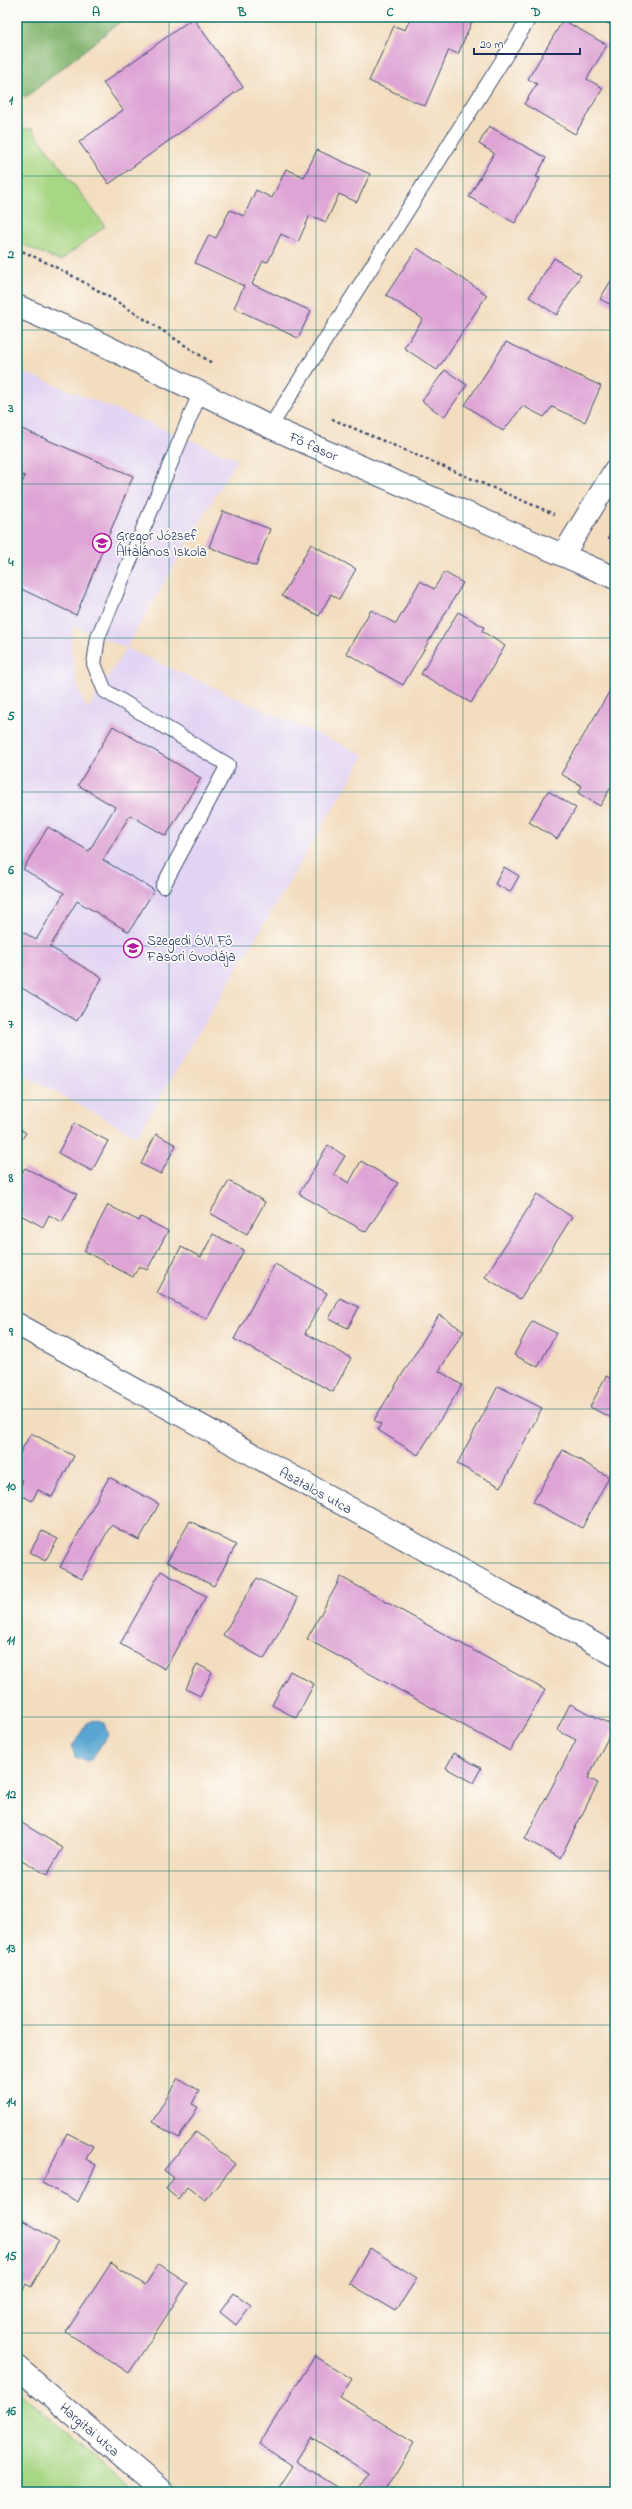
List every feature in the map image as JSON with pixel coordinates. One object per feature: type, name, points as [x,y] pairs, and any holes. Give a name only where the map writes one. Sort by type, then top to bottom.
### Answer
[{"type":"street","name":"Fő fasor","points":[[17,306],[81,334],[270,427],[615,578]]},
{"type":"street","points":[[563,555],[615,470]]},
{"type":"street","name":"Asztalos utca","points":[[17,1324],[615,1655]]},
{"type":"street","name":"Hargitai utca","points":[[17,2367],[163,2492]]},
{"type":"lane","points":[[270,427],[530,17]]},
{"type":"lane","points":[[163,886],[228,765],[105,691],[94,664],[98,637],[200,393]]},
{"type":"shaded area","name":"Szegedi ÓVI Fő Fasori Óvodája","points":[[17,369],[237,459],[126,648],[365,755],[137,1136],[17,1071]],"holes":[[[73,626],[126,648],[88,709],[83,701],[74,674],[71,648]]]},
{"type":"green space","points":[[17,17],[126,17],[25,98],[17,87]]},
{"type":"green space","points":[[17,129],[32,129],[105,226],[60,261],[17,242]]},
{"type":"green space","points":[[17,2390],[138,2492],[17,2492]]},
{"type":"water","points":[[93,1720],[104,1723],[108,1735],[91,1760],[86,1761],[75,1757],[72,1747],[87,1723]]},
{"type":"building","points":[[411,17],[474,17],[458,54],[449,50],[425,106],[369,81],[394,26],[405,30]]},
{"type":"building","points":[[598,17],[615,17],[615,28]]},
{"type":"building","points":[[193,18],[243,87],[109,184],[79,142],[123,110],[103,83]]},
{"type":"building","points":[[563,20],[607,45],[587,79],[603,88],[575,134],[524,104],[537,84],[528,79]]},
{"type":"building","points":[[489,126],[546,158],[536,177],[540,178],[515,223],[469,197],[494,153],[479,144]]},
{"type":"building","points":[[317,150],[370,174],[357,202],[339,194],[326,222],[310,215],[298,242],[281,234],[268,262],[263,261],[252,284],[311,311],[298,338],[234,308],[244,286],[195,263],[209,235],[216,238],[230,210],[244,216],[256,190],[272,198],[286,169],[304,177]]},
{"type":"building","points":[[417,248],[487,295],[437,370],[404,348],[423,319],[386,295]]},
{"type":"building","points":[[554,258],[581,275],[557,315],[529,297]]},
{"type":"building","points":[[615,274],[615,307],[600,299]]},
{"type":"building","points":[[506,342],[601,386],[585,422],[552,407],[544,417],[523,406],[503,431],[465,405]]},
{"type":"building","points":[[445,370],[467,385],[444,417],[422,401]]},
{"type":"building","points":[[17,427],[133,476],[76,615],[17,587],[17,495],[25,476],[17,474]]},
{"type":"building","points":[[223,511],[270,529],[256,566],[209,547]]},
{"type":"building","points":[[311,544],[356,569],[339,599],[331,594],[319,616],[282,596]]},
{"type":"building","points":[[444,572],[463,583],[403,685],[346,653],[371,610],[396,624],[420,581],[434,589]]},
{"type":"building","points":[[458,612],[484,627],[482,631],[505,646],[471,703],[421,674]]},
{"type":"building","points":[[615,682],[615,780],[600,806],[578,793],[582,786],[561,774]]},
{"type":"building","points":[[113,726],[201,778],[166,836],[130,815],[103,860],[154,890],[129,932],[77,901],[50,947],[102,978],[77,1021],[17,985],[17,928],[36,940],[64,893],[23,869],[48,827],[89,851],[115,807],[78,785]]},
{"type":"building","points":[[548,791],[576,808],[557,839],[529,822]]},
{"type":"building","points":[[504,867],[519,876],[510,892],[495,884]]},
{"type":"building","points":[[74,1123],[108,1141],[92,1171],[58,1153]]},
{"type":"building","points":[[17,1127],[26,1133],[17,1147]]},
{"type":"building","points":[[156,1134],[176,1145],[161,1174],[141,1164]]},
{"type":"building","points":[[328,1145],[345,1156],[334,1174],[349,1183],[361,1161],[398,1183],[366,1232],[299,1194]]},
{"type":"building","points":[[25,1168],[77,1194],[62,1222],[49,1215],[43,1227],[17,1213],[17,1181]]},
{"type":"building","points":[[229,1181],[265,1202],[247,1234],[210,1213]]},
{"type":"building","points":[[537,1194],[572,1217],[520,1299],[485,1277]]},
{"type":"building","points":[[108,1205],[139,1221],[141,1217],[168,1231],[147,1270],[139,1266],[133,1277],[84,1251]]},
{"type":"building","points":[[213,1234],[244,1250],[207,1319],[157,1293],[181,1247],[201,1257]]},
{"type":"building","points":[[275,1264],[327,1293],[305,1333],[351,1358],[333,1392],[234,1339]]},
{"type":"building","points":[[340,1298],[359,1307],[348,1328],[329,1319]]},
{"type":"building","points":[[439,1315],[464,1331],[439,1371],[462,1385],[418,1455],[378,1430],[381,1424],[374,1420]]},
{"type":"building","points":[[532,1321],[556,1333],[538,1367],[514,1355]]},
{"type":"building","points":[[606,1376],[615,1381],[615,1420],[590,1407]]},
{"type":"building","points":[[498,1386],[542,1408],[501,1487],[457,1464]]},
{"type":"building","points":[[31,1433],[74,1456],[52,1497],[38,1490],[32,1501],[17,1493],[23,1481],[17,1478],[17,1458]]},
{"type":"building","points":[[563,1450],[609,1477],[582,1528],[533,1502]]},
{"type":"building","points":[[109,1477],[159,1504],[139,1540],[111,1525],[82,1579],[60,1567]]},
{"type":"building","points":[[190,1521],[236,1545],[214,1586],[167,1562]]},
{"type":"building","points":[[42,1531],[58,1539],[45,1561],[30,1552]]},
{"type":"building","points":[[161,1571],[206,1596],[165,1669],[120,1644]]},
{"type":"building","points":[[341,1577],[545,1690],[510,1751],[307,1639]]},
{"type":"building","points":[[257,1578],[298,1598],[264,1659],[223,1635]]},
{"type":"building","points":[[197,1664],[212,1672],[200,1696],[186,1689]]},
{"type":"building","points":[[290,1671],[314,1684],[296,1718],[272,1705]]},
{"type":"building","points":[[570,1704],[614,1726],[588,1778],[598,1783],[560,1858],[525,1839],[576,1740],[557,1730]]},
{"type":"building","points":[[454,1753],[481,1768],[473,1783],[446,1768]]},
{"type":"building","points":[[17,1820],[63,1848],[47,1875],[17,1857]]},
{"type":"building","points":[[615,1863],[615,1877],[609,1873]]},
{"type":"building","points":[[178,2078],[199,2091],[192,2104],[198,2107],[179,2138],[152,2122]]},
{"type":"building","points":[[196,2132],[235,2164],[205,2201],[187,2187],[178,2199],[166,2189],[174,2178],[164,2170]]},
{"type":"building","points":[[67,2133],[93,2146],[86,2159],[96,2165],[78,2202],[42,2183]]},
{"type":"building","points":[[17,2217],[58,2241],[31,2287],[26,2284],[17,2299]]},
{"type":"building","points":[[370,2248],[417,2278],[396,2311],[349,2283]]},
{"type":"building","points":[[111,2263],[145,2285],[159,2264],[188,2283],[129,2373],[66,2332]]},
{"type":"building","points":[[234,2293],[251,2305],[236,2325],[220,2312]]},
{"type":"building","points":[[315,2356],[352,2379],[340,2397],[414,2443],[384,2492],[357,2492],[368,2473],[311,2437],[296,2461],[339,2488],[337,2492],[276,2492],[293,2466],[259,2444]]},
{"type":"place","name":"Gregor József Általános Iskola","points":[[102,543]]},
{"type":"place","name":"Szegedi ÓVI Fő Fasori Óvodája","points":[[133,948]]}]
